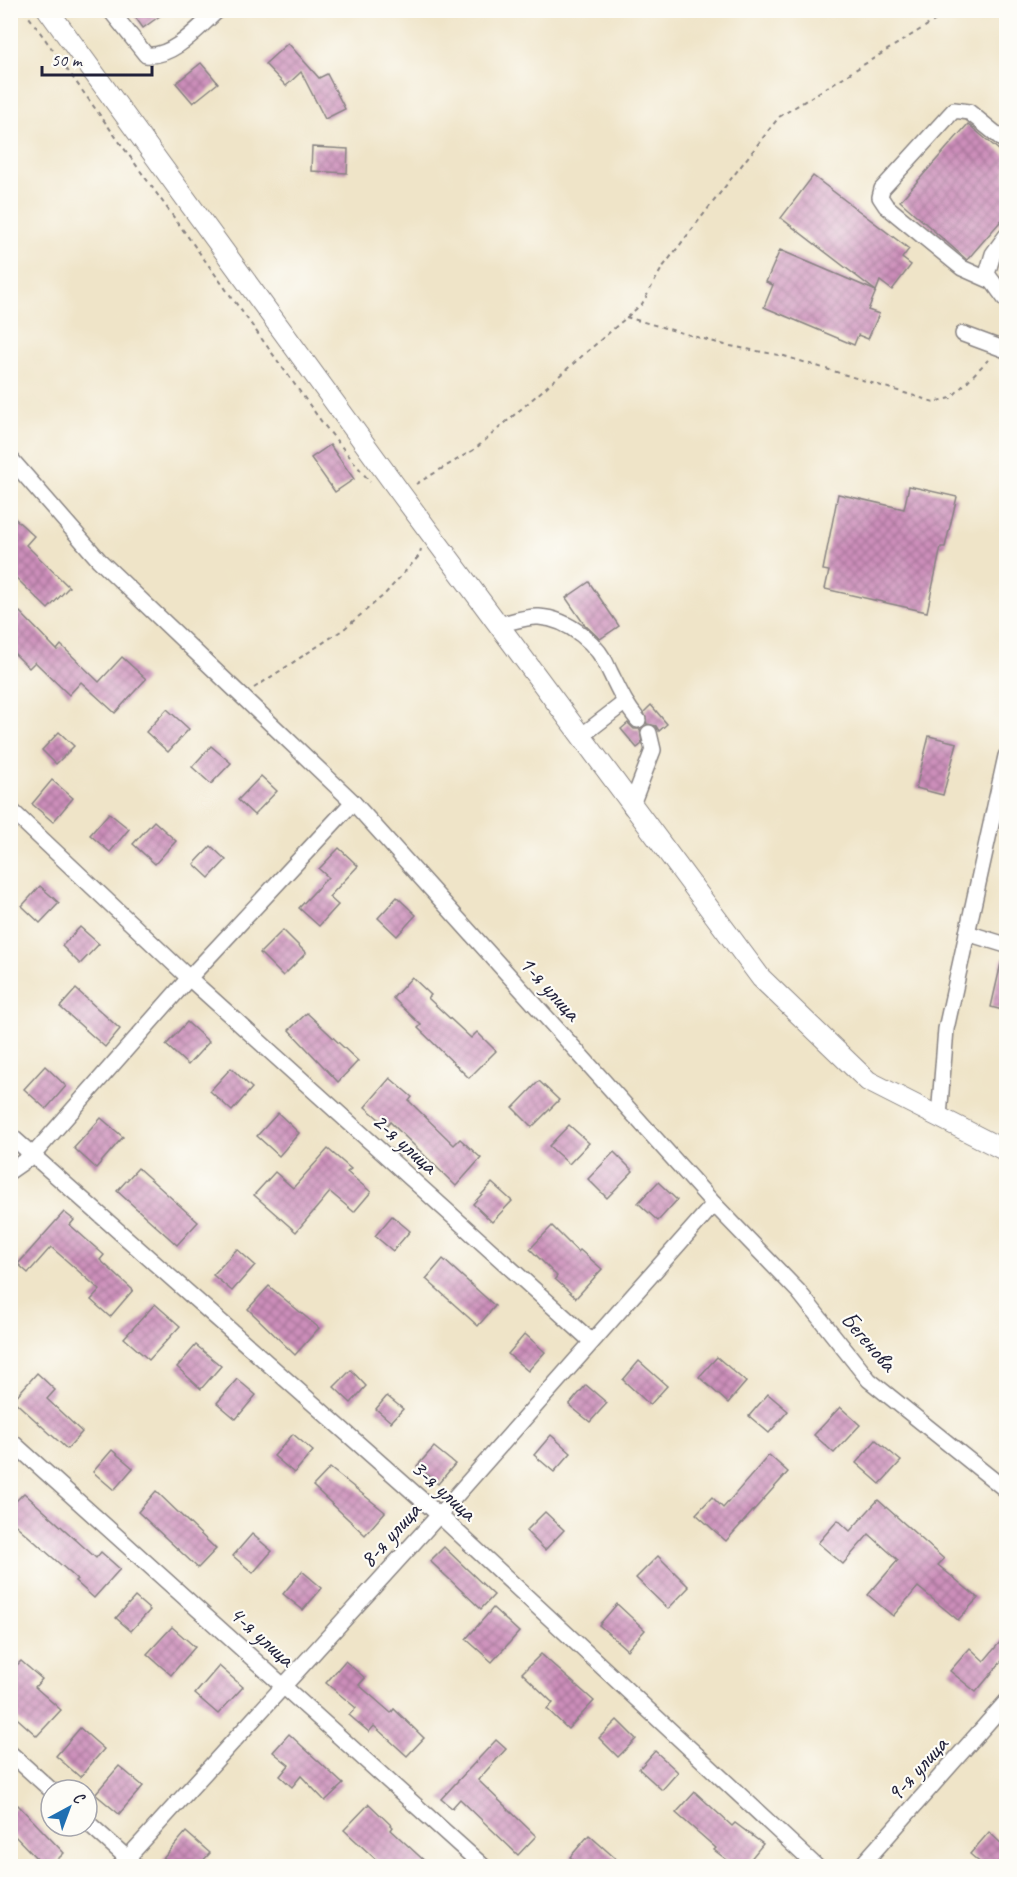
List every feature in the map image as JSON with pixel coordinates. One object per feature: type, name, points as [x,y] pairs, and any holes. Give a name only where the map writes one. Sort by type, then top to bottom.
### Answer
[{"type":"main road","points":[[48,10],[580,737],[761,978],[868,1081],[1006,1151]]},
{"type":"street","points":[[110,10],[146,55],[155,56],[176,46],[218,10]]},
{"type":"street","points":[[1006,142],[969,111],[954,110],[882,189],[879,197],[886,206],[962,268],[989,280],[1006,300]]},
{"type":"street","points":[[989,280],[987,268],[1006,236]]},
{"type":"street","points":[[963,333],[1003,349]]},
{"type":"street","name":"1-я улица","points":[[10,458],[99,560],[353,802],[714,1204]]},
{"type":"street","points":[[498,625],[537,617],[558,620],[587,639],[600,654],[624,703],[638,720]]},
{"type":"street","points":[[580,737],[624,703]]},
{"type":"street","points":[[632,807],[653,750],[649,733]]},
{"type":"street","points":[[939,1117],[946,1029],[1006,756]]},
{"type":"street","points":[[10,1170],[33,1155],[189,978],[353,802]]},
{"type":"street","name":"2-я улица","points":[[10,809],[189,978],[591,1341]]},
{"type":"street","points":[[967,933],[1006,945]]},
{"type":"street","name":"3-я улица","points":[[10,1135],[439,1515],[816,1866]]},
{"type":"street","name":"8-я улица","points":[[128,1864],[714,1204]]},
{"type":"street","name":"Бегенова","points":[[714,1204],[798,1291],[869,1380],[1006,1490]]},
{"type":"street","name":"4-я улица","points":[[10,1440],[483,1866]]},
{"type":"street","name":"9-я улица","points":[[861,1866],[1006,1702]]},
{"type":"street","points":[[10,1753],[39,1779]]},
{"type":"street","points":[[99,1834],[128,1864]]},
{"type":"path","points":[[24,10],[324,425],[375,488]]},
{"type":"path","points":[[402,495],[475,449],[642,304],[662,268],[778,117],[952,10]]},
{"type":"path","points":[[626,317],[725,345],[784,356],[934,402],[951,398],[1003,349]]},
{"type":"path","points":[[242,696],[344,629],[384,595],[419,556],[422,548]]},
{"type":"building","points":[[130,10],[168,10],[143,28]]},
{"type":"building","points":[[288,43],[319,78],[327,74],[345,109],[325,119],[301,72],[286,86],[265,64]]},
{"type":"building","points":[[201,63],[218,83],[193,103],[176,83]]},
{"type":"building","points":[[968,124],[1006,156],[1006,215],[967,260],[900,201]]},
{"type":"building","points":[[312,147],[348,149],[347,173],[311,171]]},
{"type":"building","points":[[813,176],[909,249],[902,258],[911,265],[892,290],[880,281],[876,291],[781,218]]},
{"type":"building","points":[[780,250],[876,291],[868,310],[879,314],[868,339],[858,335],[854,345],[764,307],[773,285],[766,282]]},
{"type":"building","points":[[330,445],[354,479],[335,492],[311,458]]},
{"type":"building","points":[[909,486],[957,497],[945,547],[941,547],[927,612],[825,589],[829,571],[823,570],[838,494],[904,509]]},
{"type":"building","points":[[10,514],[34,536],[26,545],[69,587],[48,609],[10,572]]},
{"type":"building","points":[[589,582],[619,626],[600,639],[584,624],[566,598]]},
{"type":"building","points":[[20,612],[57,650],[61,645],[99,682],[122,657],[146,679],[115,713],[81,682],[69,695],[35,662],[29,668],[10,649],[10,621]]},
{"type":"building","points":[[651,705],[667,724],[659,731],[656,726],[647,724],[644,712]]},
{"type":"building","points":[[167,709],[189,729],[168,752],[146,732]]},
{"type":"building","points":[[628,723],[634,729],[640,729],[642,744],[637,748],[621,729]]},
{"type":"building","points":[[59,732],[74,746],[56,764],[42,750]]},
{"type":"building","points":[[929,736],[957,743],[943,795],[916,788]]},
{"type":"building","points":[[211,746],[231,763],[211,784],[192,767]]},
{"type":"building","points":[[261,776],[277,791],[254,815],[238,800]]},
{"type":"building","points":[[52,780],[73,798],[53,822],[32,804]]},
{"type":"building","points":[[109,813],[129,829],[110,852],[90,835]]},
{"type":"building","points":[[154,821],[176,841],[155,864],[133,844]]},
{"type":"building","points":[[211,846],[226,860],[209,878],[194,864]]},
{"type":"building","points":[[339,848],[358,866],[329,897],[338,905],[319,926],[299,908],[328,877],[319,869]]},
{"type":"building","points":[[40,886],[59,903],[40,923],[22,906]]},
{"type":"building","points":[[397,897],[416,915],[397,936],[378,918]]},
{"type":"building","points":[[80,927],[99,944],[80,964],[62,946]]},
{"type":"building","points":[[283,930],[306,953],[283,976],[260,953]]},
{"type":"building","points":[[1002,959],[1006,960],[1006,1011],[991,1007]]},
{"type":"building","points":[[412,977],[431,995],[428,998],[471,1038],[477,1032],[496,1051],[469,1078],[418,1028],[421,1025],[393,998]]},
{"type":"building","points":[[76,989],[120,1029],[105,1047],[60,1007]]},
{"type":"building","points":[[307,1013],[358,1061],[338,1082],[289,1030]]},
{"type":"building","points":[[187,1022],[209,1042],[188,1065],[166,1045]]},
{"type":"building","points":[[45,1066],[66,1086],[46,1109],[24,1089]]},
{"type":"building","points":[[231,1068],[252,1088],[232,1111],[210,1091]]},
{"type":"building","points":[[390,1078],[412,1097],[409,1101],[454,1145],[460,1139],[481,1158],[456,1186],[390,1122],[387,1126],[365,1107]]},
{"type":"building","points":[[539,1081],[559,1100],[532,1127],[513,1108]]},
{"type":"building","points":[[278,1113],[299,1133],[279,1156],[257,1136]]},
{"type":"building","points":[[101,1118],[123,1137],[96,1168],[74,1148]]},
{"type":"building","points":[[569,1125],[589,1143],[569,1164],[549,1146]]},
{"type":"building","points":[[328,1149],[351,1169],[347,1172],[371,1192],[354,1212],[330,1192],[296,1232],[254,1195],[275,1172],[293,1188]]},
{"type":"building","points":[[614,1152],[633,1171],[607,1198],[588,1179]]},
{"type":"building","points":[[138,1168],[198,1222],[177,1245],[117,1191]]},
{"type":"building","points":[[658,1182],[677,1200],[658,1221],[638,1203]]},
{"type":"building","points":[[492,1183],[512,1201],[492,1222],[473,1204]]},
{"type":"building","points":[[64,1212],[74,1220],[70,1225],[104,1255],[100,1260],[133,1290],[110,1317],[91,1300],[100,1290],[51,1247],[28,1273],[18,1264]]},
{"type":"building","points":[[392,1216],[410,1231],[393,1251],[375,1236]]},
{"type":"building","points":[[552,1226],[578,1252],[580,1250],[602,1269],[576,1298],[555,1279],[557,1276],[530,1249]]},
{"type":"building","points":[[237,1249],[255,1265],[232,1291],[213,1275]]},
{"type":"building","points":[[443,1259],[495,1306],[478,1326],[426,1279]]},
{"type":"building","points":[[269,1286],[319,1328],[295,1355],[248,1309]]},
{"type":"building","points":[[155,1304],[180,1326],[149,1360],[124,1338]]},
{"type":"building","points":[[525,1334],[545,1352],[528,1371],[508,1354]]},
{"type":"building","points":[[196,1345],[221,1366],[201,1389],[177,1367]]},
{"type":"building","points":[[717,1357],[746,1382],[728,1403],[699,1377]]},
{"type":"building","points":[[639,1361],[667,1386],[650,1405],[623,1380]]},
{"type":"building","points":[[351,1370],[366,1386],[351,1403],[334,1387]]},
{"type":"building","points":[[37,1373],[55,1390],[47,1399],[82,1432],[67,1449],[13,1400]]},
{"type":"building","points":[[237,1379],[256,1395],[236,1419],[217,1403]]},
{"type":"building","points":[[586,1385],[607,1403],[590,1422],[569,1405]]},
{"type":"building","points":[[768,1394],[788,1411],[769,1433],[749,1416]]},
{"type":"building","points":[[387,1396],[403,1409],[391,1422],[376,1409]]},
{"type":"building","points":[[840,1407],[860,1425],[834,1453],[814,1435]]},
{"type":"building","points":[[293,1434],[313,1451],[294,1473],[274,1456]]},
{"type":"building","points":[[551,1435],[571,1453],[554,1472],[534,1455]]},
{"type":"building","points":[[876,1440],[901,1461],[880,1484],[856,1463]]},
{"type":"building","points":[[434,1447],[455,1464],[438,1484],[417,1466]]},
{"type":"building","points":[[112,1450],[133,1468],[114,1490],[93,1472]]},
{"type":"building","points":[[769,1455],[788,1472],[726,1541],[696,1514],[712,1497],[723,1508]]},
{"type":"building","points":[[330,1468],[385,1512],[365,1535],[313,1486]]},
{"type":"building","points":[[156,1491],[216,1549],[198,1568],[138,1512]]},
{"type":"building","points":[[24,1493],[96,1558],[101,1552],[120,1569],[94,1598],[75,1581],[77,1579],[10,1520],[10,1507]]},
{"type":"building","points":[[878,1500],[944,1559],[938,1565],[978,1598],[958,1620],[918,1587],[893,1616],[868,1595],[898,1560],[869,1534],[843,1564],[818,1543],[838,1520],[850,1531]]},
{"type":"building","points":[[545,1512],[564,1530],[545,1550],[526,1531]]},
{"type":"building","points":[[252,1534],[272,1551],[253,1573],[233,1556]]},
{"type":"building","points":[[444,1547],[494,1595],[481,1609],[430,1561]]},
{"type":"building","points":[[658,1556],[689,1587],[668,1609],[636,1578]]},
{"type":"building","points":[[302,1571],[322,1588],[303,1610],[283,1594]]},
{"type":"building","points":[[135,1597],[150,1610],[131,1631],[116,1618]]},
{"type":"building","points":[[617,1604],[645,1630],[627,1650],[599,1625]]},
{"type":"building","points":[[493,1608],[519,1632],[492,1662],[466,1639]]},
{"type":"building","points":[[172,1627],[195,1647],[171,1675],[147,1654]]},
{"type":"building","points":[[1006,1635],[1006,1656],[976,1692],[950,1671],[970,1648],[984,1661]]},
{"type":"building","points":[[541,1654],[594,1701],[568,1729],[547,1709],[553,1703],[522,1673]]},
{"type":"building","points":[[21,1661],[42,1679],[35,1687],[61,1710],[37,1736],[10,1712],[10,1672]]},
{"type":"building","points":[[345,1661],[365,1678],[359,1685],[391,1713],[394,1709],[424,1738],[407,1756],[374,1726],[369,1732],[349,1715],[356,1708],[326,1683]]},
{"type":"building","points":[[219,1666],[243,1687],[218,1714],[195,1694]]},
{"type":"building","points":[[617,1720],[636,1739],[618,1757],[599,1738]]},
{"type":"building","points":[[80,1728],[104,1749],[80,1777],[56,1756]]},
{"type":"building","points":[[289,1734],[343,1784],[325,1801],[301,1776],[292,1787],[280,1776],[289,1765],[273,1752]]},
{"type":"building","points":[[496,1740],[506,1749],[478,1780],[536,1836],[518,1855],[460,1799],[452,1808],[441,1799]]},
{"type":"building","points":[[655,1751],[678,1772],[662,1790],[639,1769]]},
{"type":"building","points":[[119,1766],[143,1786],[119,1814],[99,1797],[99,1789]]},
{"type":"building","points":[[695,1792],[732,1826],[735,1823],[763,1844],[745,1866],[735,1866],[714,1850],[716,1848],[676,1813]]},
{"type":"building","points":[[369,1804],[393,1827],[391,1830],[430,1866],[383,1866],[344,1830]]},
{"type":"building","points":[[18,1805],[39,1827],[39,1838],[50,1838],[64,1853],[51,1866],[44,1866],[10,1831],[10,1812]]},
{"type":"building","points":[[186,1832],[210,1853],[198,1866],[170,1866],[162,1860]]},
{"type":"building","points":[[989,1832],[1006,1848],[1006,1860],[1000,1866],[984,1866],[970,1854]]},
{"type":"building","points":[[589,1835],[624,1866],[581,1866],[570,1857]]}]
